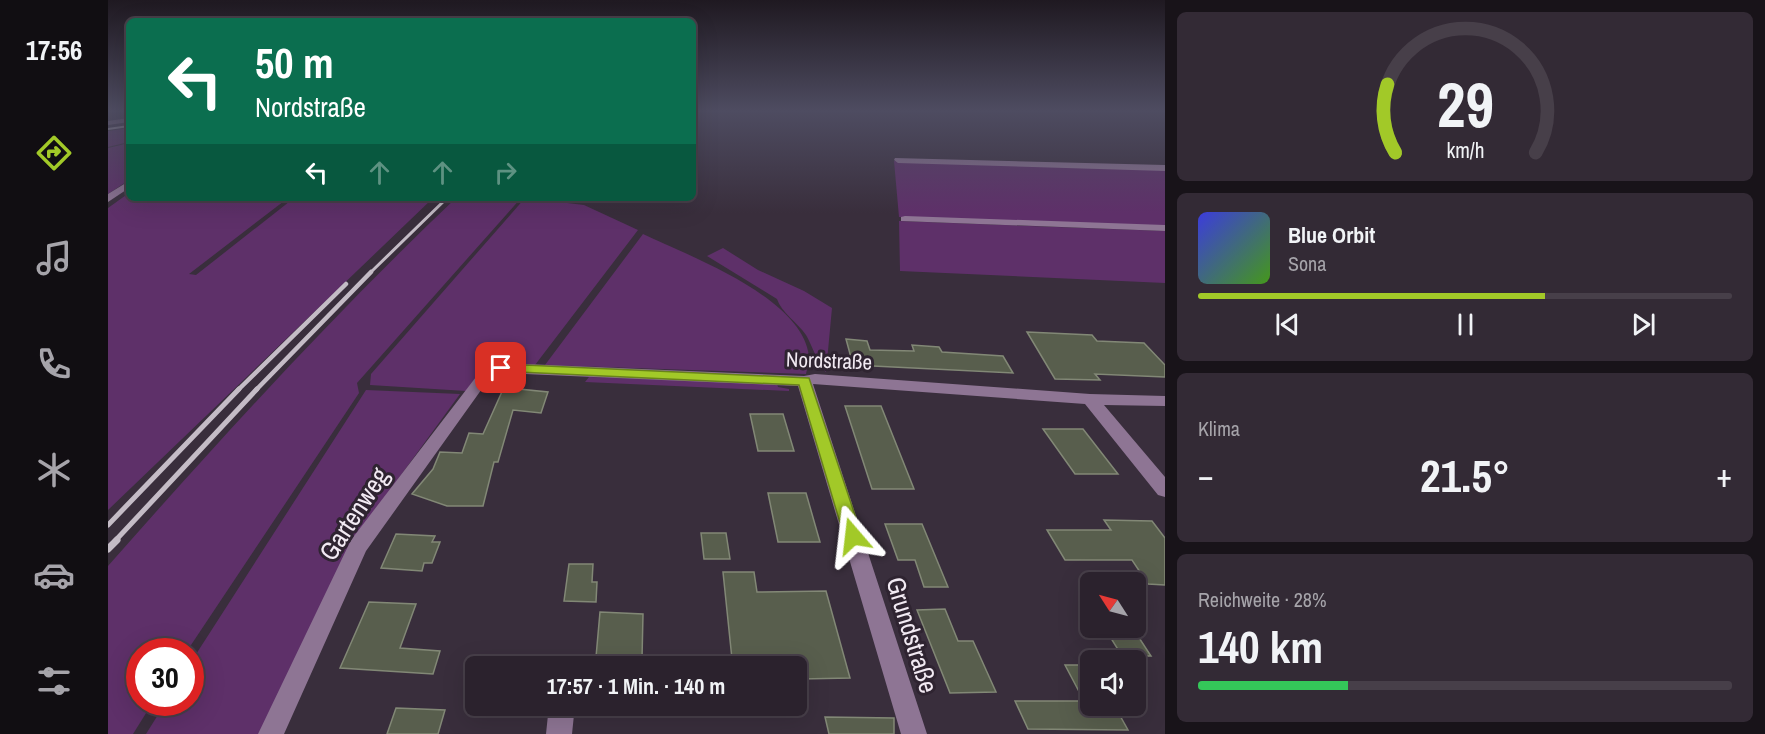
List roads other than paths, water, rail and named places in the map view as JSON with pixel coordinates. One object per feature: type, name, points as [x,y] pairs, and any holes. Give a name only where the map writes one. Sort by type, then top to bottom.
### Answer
[{"type":"street","points":[[898,160],[1165,168]]},
{"type":"street","points":[[108,198],[126,186]]},
{"type":"street","points":[[905,219],[1165,228]]},
{"type":"street","name":"Nordstraße","points":[[492,371],[501,368],[804,381],[815,379],[1090,399],[1165,401]]},
{"type":"street","name":"Gartenweg","points":[[271,734],[358,546],[484,376],[492,371]]},
{"type":"street","name":"Grundstraße","points":[[804,381],[914,734]]},
{"type":"street","points":[[1090,399],[1165,490]]},
{"type":"street","points":[[559,734],[561,716]]},
{"type":"railway","points":[[371,273],[444,201]]},
{"type":"railway","points":[[256,390],[371,273]]},
{"type":"railway","points":[[239,389],[346,284]]},
{"type":"railway","points":[[108,525],[239,389]]},
{"type":"railway","points":[[115,541],[257,389]]},
{"type":"railway","points":[[108,549],[117,540]]}]
